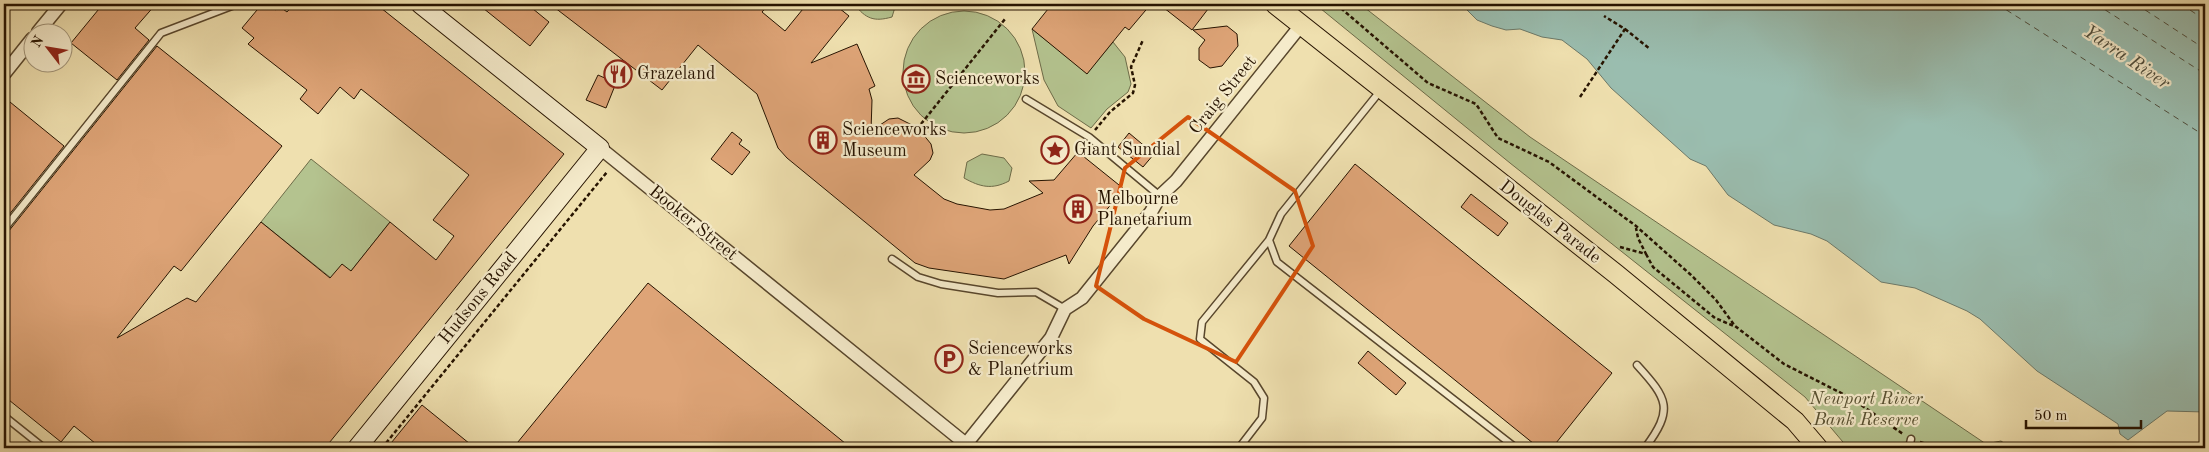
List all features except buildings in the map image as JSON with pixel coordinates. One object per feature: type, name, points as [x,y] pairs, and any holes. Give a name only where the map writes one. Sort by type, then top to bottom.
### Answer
[{"type":"main road","name":"Douglas Parade","points":[[1275,4],[1616,274],[1795,421],[1818,448]]},
{"type":"street","points":[[46,22],[61,4]]},
{"type":"street","name":"Booker Street","points":[[420,4],[966,444]]},
{"type":"street","name":"Craig Street","points":[[966,444],[1051,338],[1065,309],[1082,298],[1151,212],[1160,196],[1176,181],[1302,24]]},
{"type":"street","points":[[4,74],[22,52]]},
{"type":"street","name":"Hudsons Road","points":[[357,448],[600,148]]},
{"type":"lane","points":[[4,229],[160,33],[237,4]]},
{"type":"lane","points":[[1239,448],[1262,418],[1264,398],[1254,382],[1200,339],[1202,322],[1269,240],[1282,214],[1382,88]]},
{"type":"lane","points":[[1026,99],[1089,137],[1160,196]]},
{"type":"lane","points":[[1269,240],[1277,262],[1516,448]]},
{"type":"lane","points":[[892,259],[918,277],[941,284],[998,292],[1036,292],[1065,309]]},
{"type":"lane","points":[[1638,365],[1659,389],[1664,411],[1659,429],[1645,448]]},
{"type":"lane","points":[[4,416],[44,448]]},
{"type":"lane","points":[[1909,448],[1911,439]]},
{"type":"path","points":[[1336,4],[1428,83],[1476,104],[1491,129],[1502,140],[1542,158],[1636,226],[1691,275],[1716,300],[1736,326],[1784,364],[1851,398],[1911,439],[1940,448]]},
{"type":"path","points":[[1604,16],[1650,48]]},
{"type":"path","points":[[921,124],[1005,18]]},
{"type":"path","points":[[1580,97],[1625,29]]},
{"type":"path","points":[[1089,137],[1110,112],[1133,93],[1135,86],[1131,67],[1143,40]]},
{"type":"path","points":[[382,448],[616,162]]},
{"type":"path","points":[[1636,226],[1638,238],[1652,267],[1715,318],[1736,326]]},
{"type":"path","points":[[1620,247],[1646,254]]},
{"type":"highlighted area","points":[[1188,117],[1295,191],[1313,246],[1236,362],[1144,319],[1096,286],[1125,168]]},
{"type":"green space","points":[[854,4],[896,4],[892,17],[875,19],[862,13]]},
{"type":"green space","name":"Newport River Bank Reserve","points":[[1315,4],[1360,4],[1530,137],[1986,444],[2001,441],[2011,448],[1848,448],[1805,397],[1510,163]]},
{"type":"green space","points":[[964,11],[976,12],[987,16],[998,21],[1007,29],[1015,38],[1020,49],[1024,60],[1024,84],[1020,95],[1015,106],[1007,115],[998,123],[987,128],[976,132],[964,133],[952,132],[941,128],[930,123],[921,115],[913,106],[908,95],[904,84],[903,72],[904,60],[908,49],[913,38],[921,29],[930,21],[941,16],[952,12]]},
{"type":"green space","points":[[1032,29],[1087,73],[1113,42],[1125,57],[1131,84],[1128,92],[1107,109],[1091,128],[1058,106],[1044,80]]},
{"type":"green space","points":[[982,154],[1004,158],[1012,168],[1009,181],[997,186],[986,186],[975,184],[964,178],[967,162]]},
{"type":"green space","points":[[311,159],[390,222],[351,271],[331,278],[261,222]]},
{"type":"water","name":"Yarra River","points":[[1461,4],[2205,4],[2205,412],[2167,411],[2128,440],[2120,434],[2118,424],[2037,371],[1980,319],[1967,311],[1915,288],[1881,282],[1827,241],[1811,234],[1774,225],[1728,195],[1706,166],[1690,159],[1611,88],[1587,59],[1562,40],[1542,37],[1520,29],[1506,30],[1492,26],[1477,20]]},
{"type":"ferry route","points":[[1997,4],[2205,136]]},
{"type":"ferry route","points":[[2096,4],[2205,74]]},
{"type":"ferry route","points":[[2136,4],[2205,49]]},
{"type":"ferry route","points":[[2181,4],[2205,20]]},
{"type":"place","name":"Grazeland","points":[[618,74]]},
{"type":"place","name":"Scienceworks","points":[[916,79]]},
{"type":"place","name":"Scienceworks Museum","points":[[823,140]]},
{"type":"place","name":"Giant Sundial","points":[[1055,150]]},
{"type":"place","name":"Melbourne Planetarium","points":[[1078,209]]},
{"type":"place","name":"Scienceworks & Planetrium","points":[[949,359]]}]
